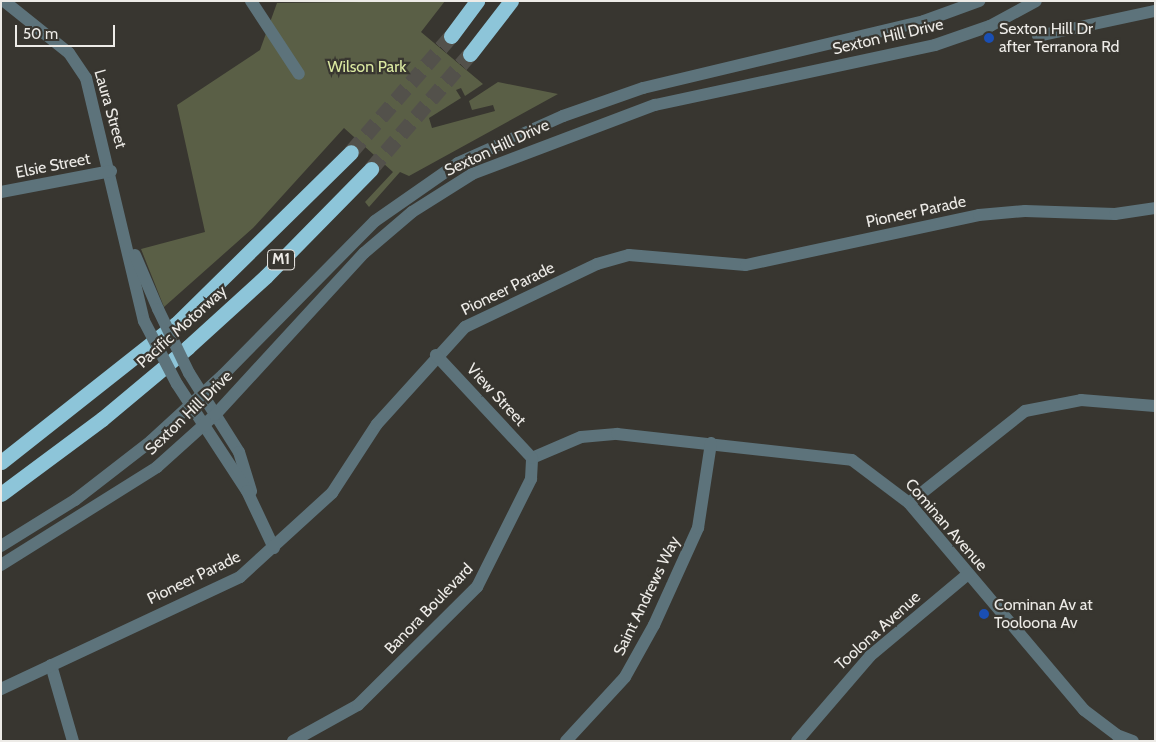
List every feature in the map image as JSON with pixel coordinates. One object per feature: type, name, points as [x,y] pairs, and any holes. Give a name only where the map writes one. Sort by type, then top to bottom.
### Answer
[{"type":"highway","points":[[451,36],[477,1]]},
{"type":"highway","points":[[470,54],[511,1]]},
{"type":"highway","name":"Pacific Motorway","points":[[1,462],[176,324],[351,152]]},
{"type":"highway","name":"Pacific Motorway","points":[[1,494],[102,419],[188,347],[371,169]]},
{"type":"street","name":"Laura Street","points":[[4,1],[58,43],[82,68],[111,171],[144,320],[190,406],[254,505]]},
{"type":"street","points":[[251,1],[299,74]]},
{"type":"street","name":"Sexton Hill Drive","points":[[1,546],[97,484],[203,395],[375,221],[437,176],[482,151],[643,88],[924,21],[979,1]]},
{"type":"street","name":"Sexton Hill Drive","points":[[1,565],[130,487],[203,427],[364,253],[412,212],[472,174],[655,105],[935,45],[990,26],[1036,1]]},
{"type":"street","points":[[1038,36],[1155,11]]},
{"type":"street","name":"Elsie Street","points":[[1,192],[111,171]]},
{"type":"street","name":"Pioneer Parade","points":[[1,688],[240,577],[332,494],[377,424],[436,355],[476,319],[615,257],[746,266],[979,216],[1025,211],[1115,214],[1155,208]]},
{"type":"street","name":"Laura Street","points":[[125,230],[158,309],[189,373],[241,457],[254,505]]},
{"type":"street","name":"View Street","points":[[436,355],[532,458]]},
{"type":"street","points":[[909,503],[1025,411],[1081,400],[1155,406]]},
{"type":"street","name":"Cominan Avenue","points":[[532,458],[569,440],[599,434],[711,443],[852,460],[909,503],[1084,710],[1117,735],[1133,741]]},
{"type":"street","name":"Saint Andrews Way","points":[[566,741],[625,677],[654,625],[698,528],[711,443]]},
{"type":"street","name":"Banora Boulevard","points":[[293,741],[358,705],[477,587],[531,479],[532,458]]},
{"type":"street","points":[[254,505],[274,548]]},
{"type":"street","name":"Toolona Avenue","points":[[797,741],[870,656],[968,574]]},
{"type":"street","points":[[51,665],[73,741]]},
{"type":"green space","name":"Wilson Park","points":[[445,1],[421,32],[483,84],[465,96],[461,88],[456,90],[461,98],[429,118],[432,128],[495,111],[493,105],[472,110],[469,101],[498,82],[558,94],[409,176],[400,172],[369,207],[365,202],[393,172],[344,128],[253,228],[164,307],[141,249],[205,232],[177,105],[260,50],[277,3]]},
{"type":"tunnel","points":[[351,152],[451,36]]},
{"type":"tunnel","points":[[371,169],[470,54]]},
{"type":"place","name":"Sexton Hill Dr after Terranora Rd","points":[[989,38]]},
{"type":"place","name":"Cominan Av at Tooloona Av","points":[[984,614]]}]
